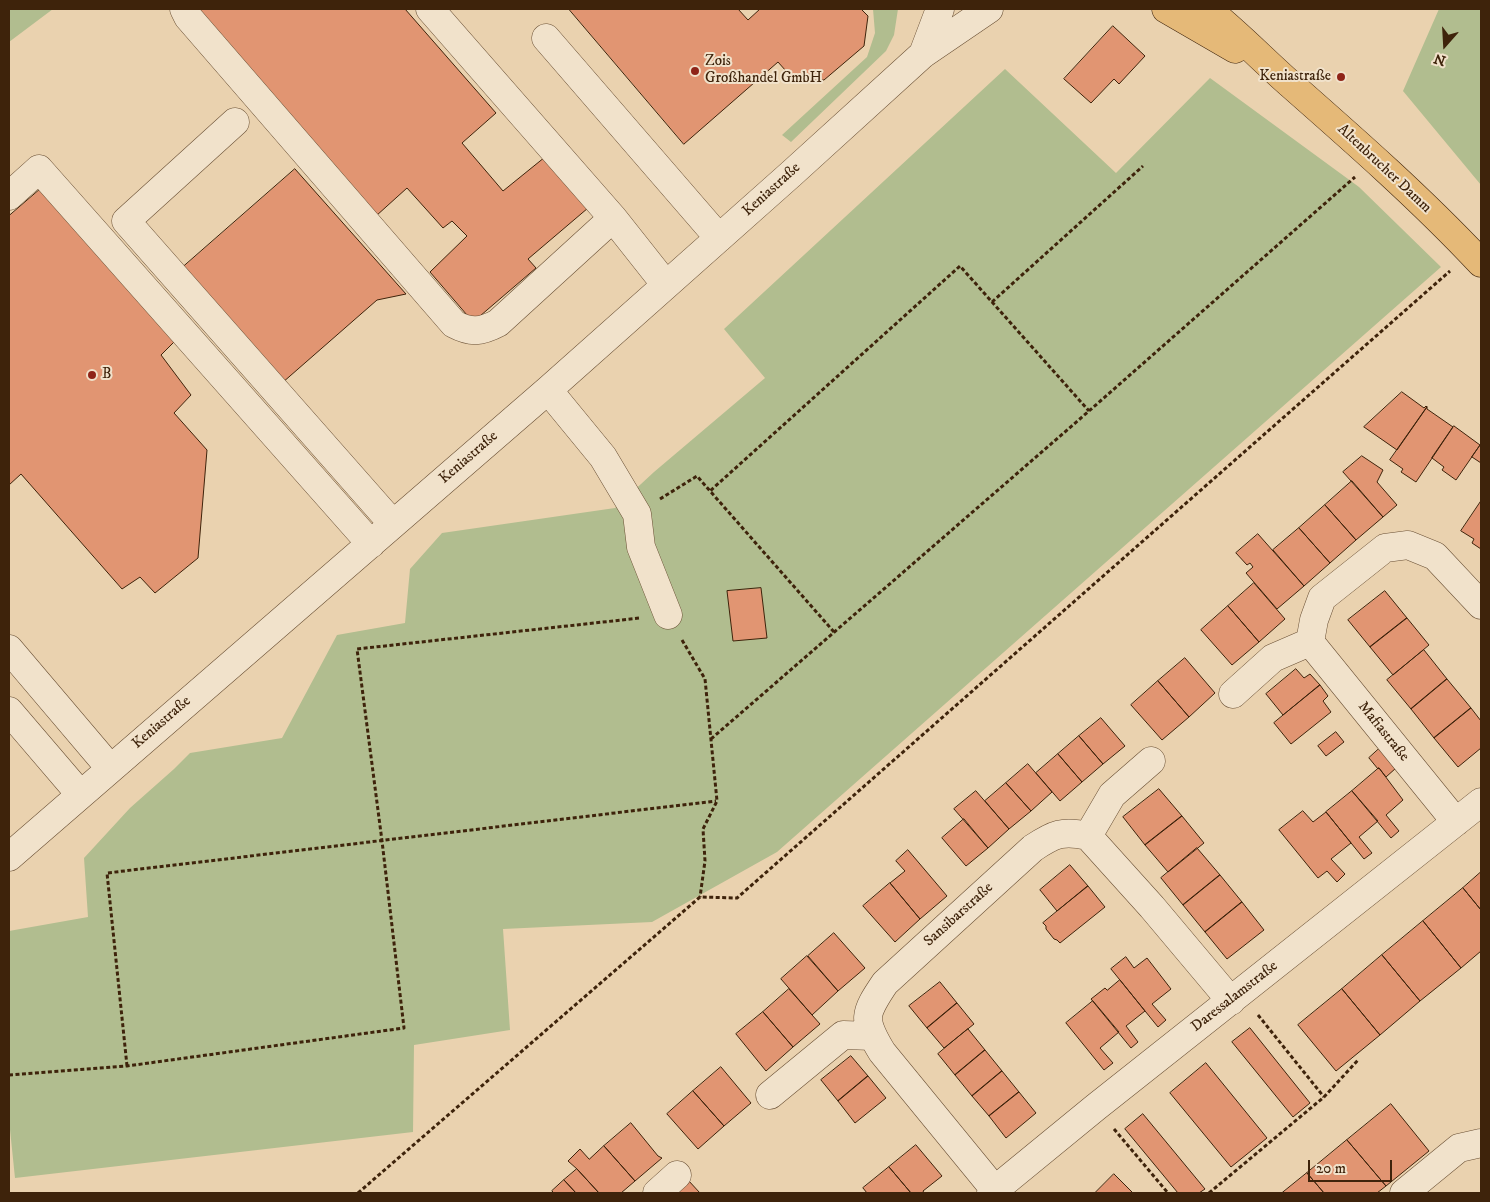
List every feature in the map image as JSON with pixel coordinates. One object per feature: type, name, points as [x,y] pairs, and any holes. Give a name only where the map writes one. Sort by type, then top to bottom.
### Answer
[{"type":"main road","name":"Altenbrucher Damm","points":[[1166,9],[1284,78]]},
{"type":"main road","name":"Altenbrucher Damm","points":[[1206,9],[1223,21],[1376,159],[1476,257]]},
{"type":"street","points":[[184,9],[188,17],[454,324],[464,330],[477,331],[487,329],[498,323],[613,218]]},
{"type":"street","points":[[430,9],[613,218],[666,285]]},
{"type":"street","name":"Keniastraße","points":[[923,54],[940,9]]},
{"type":"street","name":"Keniastraße","points":[[923,54],[956,9]]},
{"type":"street","name":"Keniastraße","points":[[9,856],[548,390],[923,54],[989,9]]},
{"type":"street","points":[[546,38],[719,238]]},
{"type":"street","points":[[235,122],[126,221],[393,524]]},
{"type":"street","points":[[9,196],[39,169],[370,544]]},
{"type":"street","points":[[548,390],[603,456],[637,514],[640,547],[668,615]]},
{"type":"street","points":[[1232,694],[1273,658],[1310,642],[1314,620],[1322,598],[1385,548],[1408,545],[1435,556],[1481,605]]},
{"type":"street","name":"Mafiastraße","points":[[1310,642],[1456,822]]},
{"type":"street","points":[[9,650],[110,768]]},
{"type":"street","points":[[9,712],[80,794]]},
{"type":"street","points":[[1151,762],[1112,795],[1088,836],[1236,997]]},
{"type":"street","name":"Daressalamstraße","points":[[993,1192],[1096,1107],[1481,802]]},
{"type":"street","name":"Sansibarstraße","points":[[993,1192],[882,1052],[867,1021],[870,1005],[885,983],[1032,848],[1051,836],[1074,833],[1088,836]]},
{"type":"street","points":[[770,1095],[842,1035],[873,1036]]},
{"type":"street","points":[[1404,1193],[1459,1148],[1481,1143]]},
{"type":"street","points":[[657,1193],[677,1174]]},
{"type":"path","points":[[711,739],[1376,159]]},
{"type":"path","points":[[992,302],[1143,166]]},
{"type":"path","points":[[700,897],[737,898],[1476,257]]},
{"type":"path","points":[[710,491],[960,266],[1089,411]]},
{"type":"path","points":[[637,514],[697,476],[834,632]]},
{"type":"path","points":[[9,1075],[127,1066],[404,1028],[357,649],[668,615],[705,679],[717,801],[703,829],[705,861],[700,897],[358,1193]]},
{"type":"path","points":[[127,1066],[107,873],[717,801]]},
{"type":"path","points":[[1236,997],[1324,1097]]},
{"type":"path","points":[[1209,1193],[1324,1097],[1358,1059]]},
{"type":"path","points":[[1096,1107],[1168,1193]]},
{"type":"green space","points":[[9,9],[53,9],[9,42]]},
{"type":"green space","points":[[873,9],[898,9],[894,35],[886,51],[791,142],[782,135],[867,57],[875,33]]},
{"type":"green space","points":[[1439,9],[1481,9],[1481,185],[1403,91]]},
{"type":"green space","points":[[1005,69],[1116,173],[1210,78],[1359,187],[1441,267],[777,852],[652,922],[503,929],[510,1030],[414,1045],[413,1132],[15,1178],[9,1120],[9,931],[88,917],[84,858],[130,808],[190,753],[282,738],[337,635],[405,623],[410,569],[442,533],[615,508],[654,472],[765,378],[724,329]]},
{"type":"building","points":[[197,9],[405,9],[496,113],[462,143],[503,191],[545,157],[588,208],[528,259],[536,268],[473,322],[430,272],[467,236],[452,221],[443,228],[407,188],[376,216]]},
{"type":"building","name":"Zois Großhandel GmbH","points":[[569,9],[738,9],[748,20],[760,9],[861,9],[868,16],[864,46],[824,80],[794,80],[778,62],[684,144]]},
{"type":"building","points":[[1113,26],[1145,56],[1119,84],[1114,79],[1091,103],[1064,79]]},
{"type":"building","points":[[295,169],[406,294],[377,300],[282,383],[182,268]]},
{"type":"building","name":"B","points":[[44,186],[176,340],[161,355],[191,395],[174,413],[207,450],[198,558],[155,593],[140,577],[122,589],[21,474],[9,485],[9,216]]},
{"type":"building","points":[[1402,392],[1424,408],[1427,407],[1397,450],[1364,427]]},
{"type":"building","points":[[1427,407],[1427,409],[1453,427],[1416,482],[1401,472],[1403,469],[1390,460]]},
{"type":"building","points":[[1454,426],[1480,445],[1456,480],[1442,470],[1444,467],[1432,458]]},
{"type":"building","points":[[1481,444],[1481,463],[1472,457]]},
{"type":"building","points":[[1362,456],[1383,470],[1377,482],[1397,505],[1383,517],[1343,472]]},
{"type":"building","points":[[1352,481],[1383,517],[1356,540],[1325,505]]},
{"type":"building","points":[[1481,501],[1481,549],[1472,543],[1474,539],[1461,531]]},
{"type":"building","points":[[1325,505],[1356,540],[1330,563],[1299,528]]},
{"type":"building","points":[[1299,528],[1330,563],[1304,586],[1273,550]]},
{"type":"building","points":[[1258,534],[1304,586],[1277,609],[1246,573],[1253,567],[1250,563],[1247,565],[1236,553]]},
{"type":"building","points":[[1254,583],[1285,619],[1259,642],[1228,606]]},
{"type":"building","points":[[761,588],[767,638],[733,641],[727,591]]},
{"type":"building","points":[[1385,591],[1407,618],[1370,647],[1348,620]]},
{"type":"building","points":[[1228,606],[1259,642],[1232,665],[1201,630]]},
{"type":"building","points":[[1407,618],[1429,645],[1393,675],[1370,647]]},
{"type":"building","points":[[1424,650],[1447,679],[1411,709],[1387,680]]},
{"type":"building","points":[[1185,658],[1215,693],[1189,717],[1158,681]]},
{"type":"building","points":[[1296,669],[1304,678],[1310,674],[1320,685],[1283,715],[1266,694]]},
{"type":"building","points":[[1447,679],[1471,708],[1434,738],[1411,709]]},
{"type":"building","points":[[1158,681],[1189,717],[1162,740],[1131,705]]},
{"type":"building","points":[[1320,685],[1328,696],[1323,701],[1331,712],[1291,744],[1274,723]]},
{"type":"building","points":[[1471,708],[1481,721],[1481,748],[1458,767],[1434,738]]},
{"type":"building","points":[[1101,718],[1125,746],[1103,764],[1079,736]]},
{"type":"building","points":[[1336,732],[1344,742],[1326,756],[1318,746]]},
{"type":"building","points":[[1079,736],[1103,764],[1082,782],[1058,754]]},
{"type":"building","points":[[1380,748],[1396,768],[1386,777],[1369,758]]},
{"type":"building","points":[[1058,754],[1082,782],[1060,801],[1036,773]]},
{"type":"building","points":[[1028,764],[1052,792],[1031,811],[1006,783]]},
{"type":"building","points":[[1379,768],[1403,800],[1386,815],[1399,831],[1391,838],[1352,791]]},
{"type":"building","points":[[1006,783],[1031,811],[1009,829],[985,801]]},
{"type":"building","points":[[1159,789],[1182,816],[1145,845],[1123,817]]},
{"type":"building","points":[[976,791],[1009,829],[988,848],[954,809]]},
{"type":"building","points":[[1352,791],[1378,821],[1359,837],[1372,853],[1364,859],[1326,812]]},
{"type":"building","points":[[1303,811],[1313,822],[1326,812],[1351,843],[1331,859],[1345,874],[1337,882],[1327,871],[1318,878],[1279,830]]},
{"type":"building","points":[[1182,816],[1204,843],[1168,872],[1145,845]]},
{"type":"building","points":[[964,819],[988,848],[966,866],[942,838]]},
{"type":"building","points":[[1197,848],[1220,875],[1183,905],[1161,878]]},
{"type":"building","points":[[908,850],[947,896],[920,919],[890,883],[905,871],[896,861]]},
{"type":"building","points":[[1070,865],[1088,886],[1057,911],[1040,890]]},
{"type":"building","points":[[1481,872],[1481,910],[1463,888]]},
{"type":"building","points":[[1220,875],[1242,902],[1205,932],[1183,905]]},
{"type":"building","points":[[890,883],[920,919],[895,942],[863,906]]},
{"type":"building","points":[[1088,886],[1105,907],[1060,943],[1054,939],[1043,923]]},
{"type":"building","points":[[1463,888],[1481,910],[1481,951],[1461,968],[1423,921]]},
{"type":"building","points":[[1242,902],[1264,930],[1227,959],[1205,932]]},
{"type":"building","points":[[1423,921],[1461,968],[1420,1001],[1382,955]]},
{"type":"building","points":[[834,933],[865,968],[838,991],[808,956]]},
{"type":"building","points":[[1382,955],[1420,1001],[1380,1035],[1342,989]]},
{"type":"building","points":[[807,956],[838,991],[812,1015],[781,979]]},
{"type":"building","points":[[1126,957],[1134,968],[1147,958],[1171,989],[1152,1004],[1166,1020],[1158,1027],[1111,969]]},
{"type":"building","points":[[1120,980],[1145,1011],[1126,1026],[1138,1042],[1131,1048],[1091,999],[1105,988],[1107,990]]},
{"type":"building","points":[[940,982],[957,1003],[927,1028],[909,1006]]},
{"type":"building","points":[[789,989],[820,1024],[793,1047],[763,1012]]},
{"type":"building","points":[[1342,989],[1380,1035],[1336,1071],[1298,1025]]},
{"type":"building","points":[[1093,1001],[1119,1032],[1100,1048],[1113,1063],[1104,1070],[1066,1023]]},
{"type":"building","points":[[957,1003],[974,1024],[944,1048],[927,1028]]},
{"type":"building","points":[[763,1012],[793,1047],[766,1071],[736,1034]]},
{"type":"building","points":[[1250,1028],[1310,1103],[1293,1117],[1232,1042]]},
{"type":"building","points":[[968,1029],[985,1050],[955,1075],[938,1054]]},
{"type":"building","points":[[985,1050],[1002,1071],[972,1096],[955,1075]]},
{"type":"building","points":[[851,1056],[868,1076],[838,1101],[821,1080]]},
{"type":"building","points":[[1206,1063],[1267,1138],[1231,1167],[1170,1093]]},
{"type":"building","points":[[721,1067],[751,1103],[724,1126],[693,1091]]},
{"type":"building","points":[[1002,1071],[1019,1092],[989,1116],[972,1096]]},
{"type":"building","points":[[868,1076],[886,1098],[855,1123],[838,1101]]},
{"type":"building","points":[[693,1091],[724,1126],[698,1149],[667,1114]]},
{"type":"building","points":[[1019,1092],[1036,1113],[1006,1138],[989,1116]]},
{"type":"building","points":[[1391,1104],[1429,1151],[1386,1186],[1347,1140]]},
{"type":"building","points":[[1143,1114],[1205,1189],[1199,1193],[1178,1193],[1125,1129]]},
{"type":"building","points":[[631,1123],[658,1156],[662,1158],[635,1181],[604,1146]]},
{"type":"building","points":[[1347,1140],[1386,1186],[1377,1193],[1324,1193],[1307,1173]]},
{"type":"building","points":[[916,1145],[942,1176],[923,1191],[924,1193],[911,1193],[889,1167]]},
{"type":"building","points":[[604,1146],[635,1181],[621,1193],[599,1193],[568,1161],[580,1149],[589,1159]]},
{"type":"building","points":[[889,1167],[911,1193],[867,1193],[863,1188]]},
{"type":"building","points":[[577,1169],[599,1193],[576,1193],[564,1180]]},
{"type":"building","points":[[1307,1173],[1324,1193],[1282,1193]]},
{"type":"building","points":[[1114,1174],[1133,1193],[1095,1193]]},
{"type":"building","points":[[564,1180],[576,1193],[554,1193],[552,1191]]},
{"type":"building","points":[[688,1180],[700,1193],[672,1193]]},
{"type":"place","name":"Zois Großhandel GmbH","points":[[695,71]]},
{"type":"place","name":"Keniastraße","points":[[1341,77]]},
{"type":"place","name":"B","points":[[92,375]]}]
